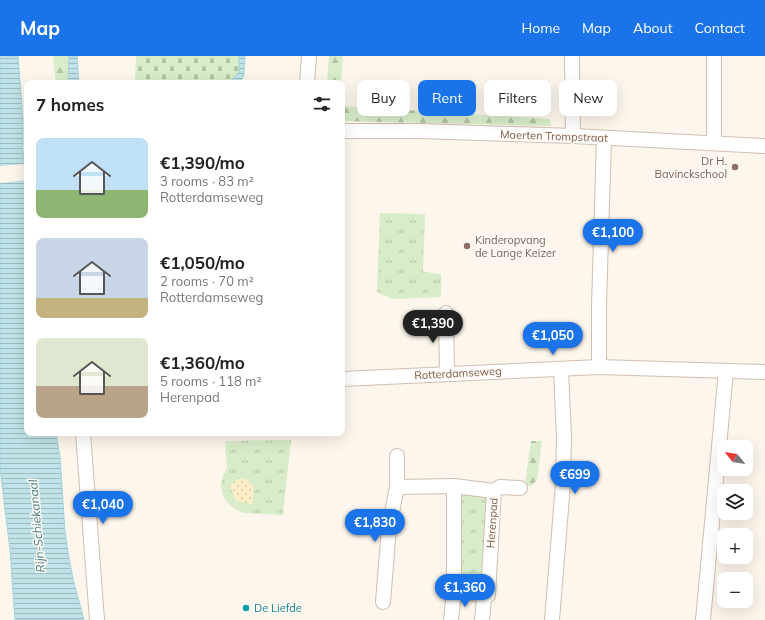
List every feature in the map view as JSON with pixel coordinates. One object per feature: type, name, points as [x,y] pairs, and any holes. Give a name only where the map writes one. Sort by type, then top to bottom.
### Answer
[{"type":"street","points":[[307,80],[309,56]]},
{"type":"street","points":[[572,56],[573,136]]},
{"type":"street","points":[[714,56],[714,143]]},
{"type":"street","name":"Maerten Trompstraat","points":[[345,131],[420,131],[573,136],[765,146]]},
{"type":"street","points":[[599,367],[599,299],[604,138]]},
{"type":"street","points":[[446,313],[447,374]]},
{"type":"street","name":"Rotterdamseweg","points":[[345,379],[599,367],[765,372]]},
{"type":"street","points":[[552,620],[563,484],[564,437],[561,369]]},
{"type":"street","points":[[703,620],[726,372]]},
{"type":"street","points":[[83,436],[97,619]]},
{"type":"street","points":[[383,602],[389,527],[397,488],[397,456]]},
{"type":"street","points":[[451,620],[454,591],[454,486]]},
{"type":"street","name":"Herenpad","points":[[397,488],[454,486],[494,492],[488,595],[484,599],[482,617]]},
{"type":"street","points":[[494,492],[500,487],[520,488]]},
{"type":"street","points":[[454,591],[488,595]]},
{"type":"green space","points":[[53,56],[69,56],[68,80],[56,80]]},
{"type":"green space","points":[[136,56],[239,56],[239,72],[232,80],[135,80]]},
{"type":"green space","points":[[329,56],[343,56],[341,80],[327,80]]},
{"type":"green space","points":[[345,106],[357,107],[357,116],[410,116],[410,110],[418,111],[418,116],[476,116],[476,114],[550,119],[551,126],[345,121]]},
{"type":"green space","points":[[380,213],[425,214],[423,272],[441,274],[441,297],[392,299],[377,292]]},
{"type":"green space","points":[[291,440],[283,515],[243,513],[233,508],[226,501],[222,493],[221,484],[223,475],[227,469],[225,441]]},
{"type":"green space","points":[[531,441],[542,441],[537,480],[531,486],[525,485]]},
{"type":"green space","points":[[463,493],[491,496],[484,591],[457,589],[458,497]]},
{"type":"sand","points":[[242,478],[249,480],[249,484],[254,486],[252,504],[236,501],[230,485]]},
{"type":"water","name":"Rijn-Schiekanaal","points":[[0,56],[18,56],[23,119],[24,164],[24,436],[56,436],[60,457],[65,532],[73,579],[84,620],[15,620],[10,550],[0,468]]},
{"type":"water","points":[[69,56],[77,56],[79,80],[68,80]]},
{"type":"water","points":[[239,56],[245,56],[243,78],[240,80],[232,80],[239,72]]},
{"type":"pier","points":[[24,164],[24,180],[0,183],[0,166]]},
{"type":"place","name":"Dr H. Bavinckschool","points":[[735,167]]},
{"type":"place","name":"Kinderopvang de Lange Keizer","points":[[467,246]]},
{"type":"place","name":"De Liefde","points":[[246,608]]}]
